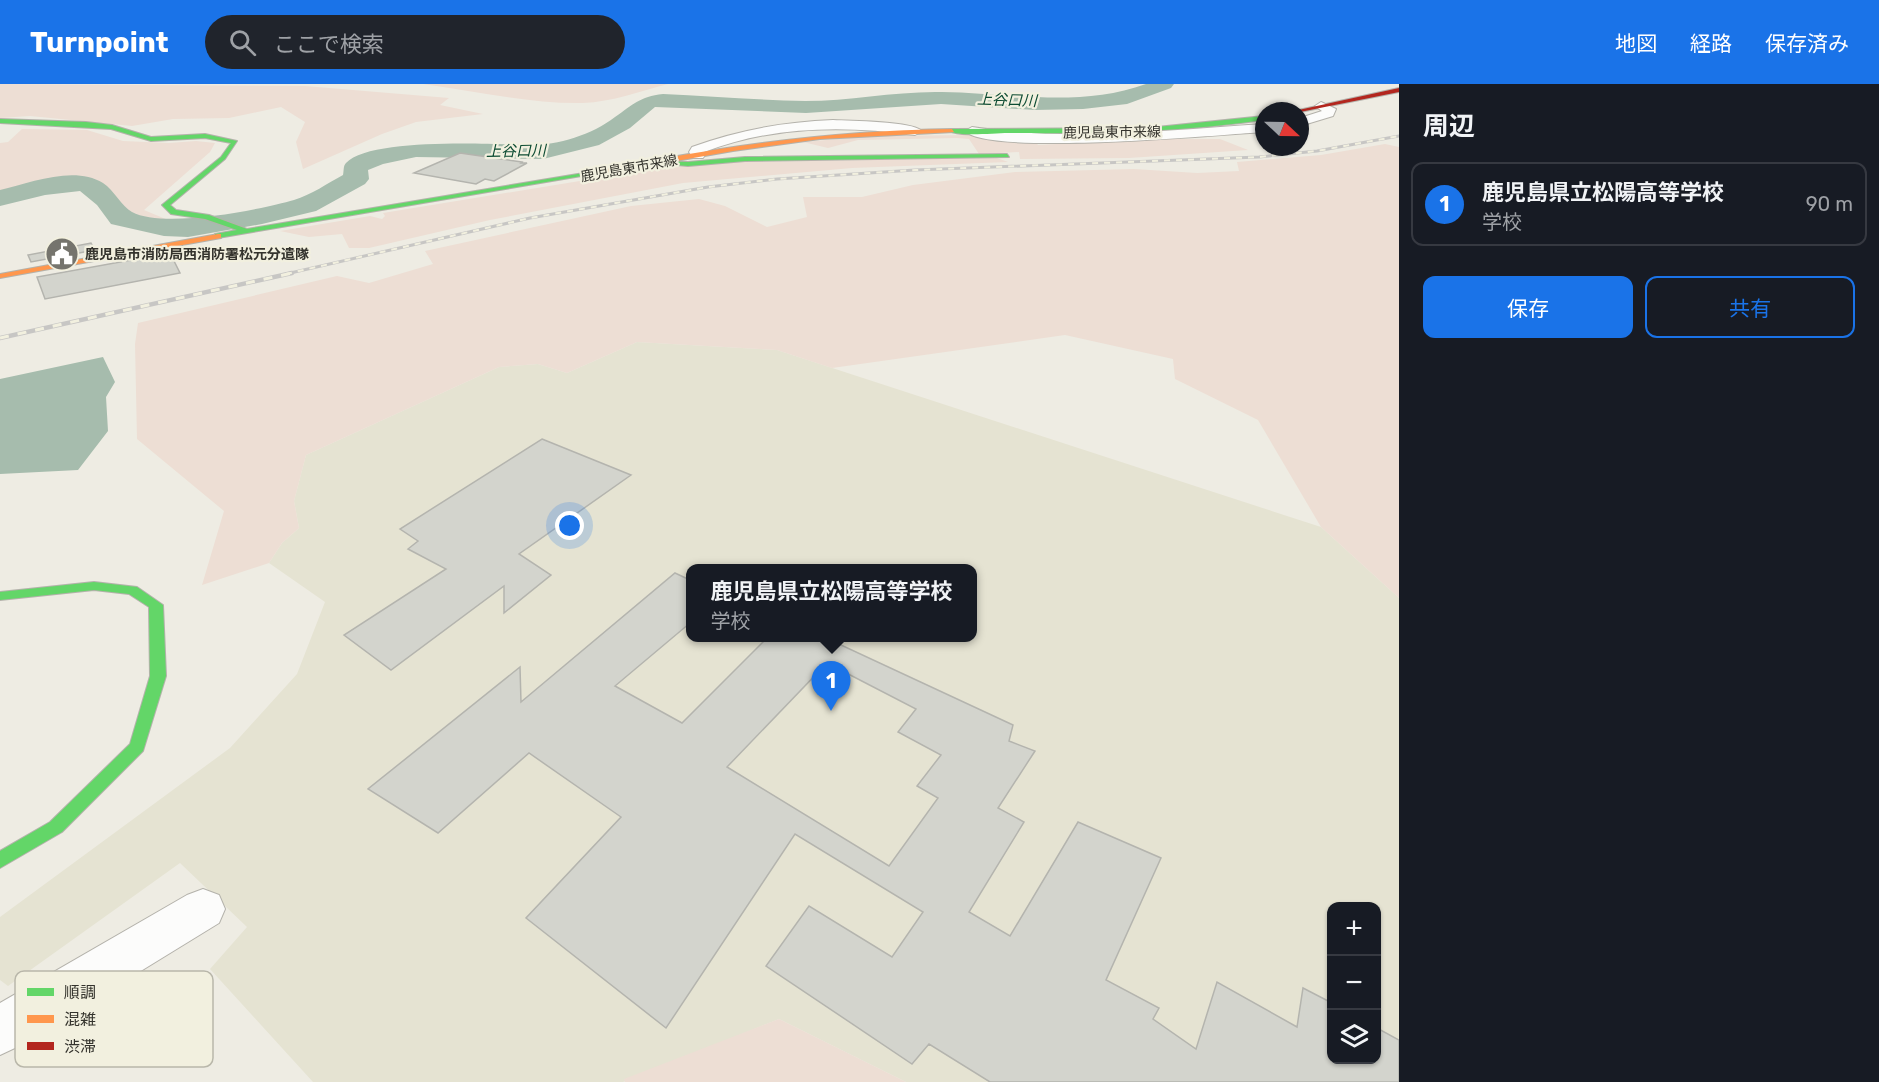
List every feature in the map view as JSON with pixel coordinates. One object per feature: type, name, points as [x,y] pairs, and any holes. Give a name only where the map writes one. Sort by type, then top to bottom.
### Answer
[{"type":"main road","points":[[1309,108],[1399,90]]},
{"type":"main road","name":"鹿児島東市来線","points":[[0,276],[246,231],[798,138],[850,132],[1145,132],[1196,129],[1255,119]]},
{"type":"main road","points":[[0,121],[112,127],[151,139],[205,136],[235,142],[223,158],[166,205],[174,212],[206,217],[246,231]]},
{"type":"main road","points":[[654,163],[680,165],[741,159],[1007,156]]},
{"type":"main road","points":[[0,596],[93,586],[132,590],[156,605],[158,676],[137,747],[56,827],[0,860]]},
{"type":"street","points":[[1309,119],[1328,113],[1330,109],[1321,106]]},
{"type":"street","points":[[698,155],[697,150],[744,133],[799,123],[861,125],[915,131]]},
{"type":"street","points":[[972,131],[1009,137],[1065,141],[1255,129]]},
{"type":"street","points":[[99,971],[203,909]]},
{"type":"street","points":[[0,1030],[15,1021]]},
{"type":"shaded area","points":[[0,84],[305,86],[449,98],[440,105],[483,114],[416,122],[382,134],[303,169],[296,142],[305,122],[281,107],[229,118],[173,119],[132,126],[30,116],[0,118]]},
{"type":"shaded area","points":[[423,84],[668,84],[594,102],[563,103]]},
{"type":"shaded area","points":[[22,129],[87,130],[123,141],[215,143],[210,152],[144,210],[168,220],[132,215],[95,182],[70,181],[0,195],[0,143],[8,142]]},
{"type":"shaded area","points":[[971,135],[1035,141],[1038,145],[1146,139],[1220,139],[1248,150],[1129,158],[1020,159],[1019,152],[979,154],[969,139],[957,138],[858,140],[828,148],[803,142],[873,136]]},
{"type":"shaded area","points":[[1385,144],[1399,147],[1399,598],[1321,527],[1258,420],[1175,379],[1173,359],[1065,335],[832,368],[777,350],[637,342],[567,373],[538,364],[499,367],[306,455],[294,501],[299,528],[282,543],[269,563],[202,585],[224,511],[137,439],[135,344],[138,323],[337,276],[369,283],[433,264],[425,251],[631,206],[699,199],[725,206],[767,227],[807,217],[803,197],[862,197],[913,185],[1015,172],[1134,169],[1197,173],[1239,171],[1237,162],[1321,155]]},
{"type":"shaded area","points":[[997,158],[1008,162],[852,168],[683,183],[490,220],[369,248],[349,248],[342,234],[309,237],[280,231],[370,216],[382,219],[385,216],[383,213],[653,169],[739,162]]},
{"type":"shaded area","points":[[637,342],[777,350],[1321,527],[1399,598],[1399,1082],[906,1082],[779,1019],[623,1082],[313,1082],[210,969],[247,927],[180,863],[29,971],[15,971],[15,981],[8,986],[0,980],[0,917],[230,748],[297,674],[325,602],[269,563],[282,543],[299,528],[294,501],[306,455],[499,367],[538,364],[567,373]]},
{"type":"shaded area","points":[[103,357],[115,382],[106,397],[108,431],[78,470],[0,474],[0,379]]},
{"type":"shaded area","points":[[779,1019],[906,1082],[625,1082],[624,1079]]},
{"type":"building","points":[[460,153],[527,163],[494,181],[485,179],[476,184],[414,173]]},
{"type":"building","name":"鹿児島市消防局西消防署松元分遣隊","points":[[91,243],[95,250],[31,262],[28,255]]},
{"type":"building","points":[[170,253],[180,273],[45,299],[37,277]]},
{"type":"building","points":[[542,439],[631,475],[519,554],[551,575],[504,613],[504,586],[391,670],[344,635],[446,569],[408,549],[418,541],[400,529]]},
{"type":"building","points":[[675,573],[686,578],[686,626],[615,686],[682,723],[763,642],[835,642],[1013,725],[1009,741],[1035,751],[998,808],[1024,822],[969,912],[1010,936],[1078,822],[1161,858],[1106,980],[1159,1008],[1153,1019],[1196,1049],[1217,982],[1297,1027],[1303,988],[1327,1000],[1327,1064],[1381,1064],[1381,1030],[1399,1040],[1399,1082],[990,1082],[929,1044],[912,1064],[766,966],[809,906],[892,957],[923,912],[795,834],[666,1028],[526,918],[621,817],[529,753],[438,833],[368,789],[520,667],[521,702]],"holes":[[[827,663],[916,709],[898,732],[941,755],[917,786],[938,798],[889,866],[727,767]]]},
{"type":"waterway","name":"上谷口川","points":[[0,198],[58,185],[81,183],[98,191],[121,218],[164,227],[188,228],[262,216],[306,205],[356,179],[356,166],[376,158],[416,150],[543,152],[591,140],[622,123],[649,102],[663,100],[806,107],[941,98],[1035,104],[1083,103],[1127,98],[1164,84]]},
{"type":"railway","points":[[286,274],[530,218],[708,187],[777,179],[915,170],[1259,157],[1317,151],[1399,136]]},
{"type":"railway","points":[[0,338],[292,273]]},
{"type":"traffic: fast","points":[[952,131],[1147,130],[1255,119]]},
{"type":"traffic: fast","points":[[0,121],[86,124],[112,127],[151,139],[205,136],[235,142],[223,158],[166,205],[174,212],[206,217],[246,231]]},
{"type":"traffic: fast","points":[[654,163],[688,164],[745,159],[1007,156]]},
{"type":"traffic: fast","points":[[218,236],[602,172]]},
{"type":"traffic: fast","points":[[0,596],[94,586],[132,590],[156,605],[158,676],[137,747],[56,827],[0,860]]},
{"type":"traffic: slow","points":[[602,172],[776,142],[864,133],[952,131]]},
{"type":"traffic: slow","points":[[0,276],[218,236]]},
{"type":"traffic: jam","points":[[1309,109],[1399,90]]},
{"type":"place","name":"鹿児島市消防局西消防署松元分遣隊","points":[[62,254]]},
{"type":"place","name":"鹿児島県立松陽高等学校","points":[[831,711]]}]
